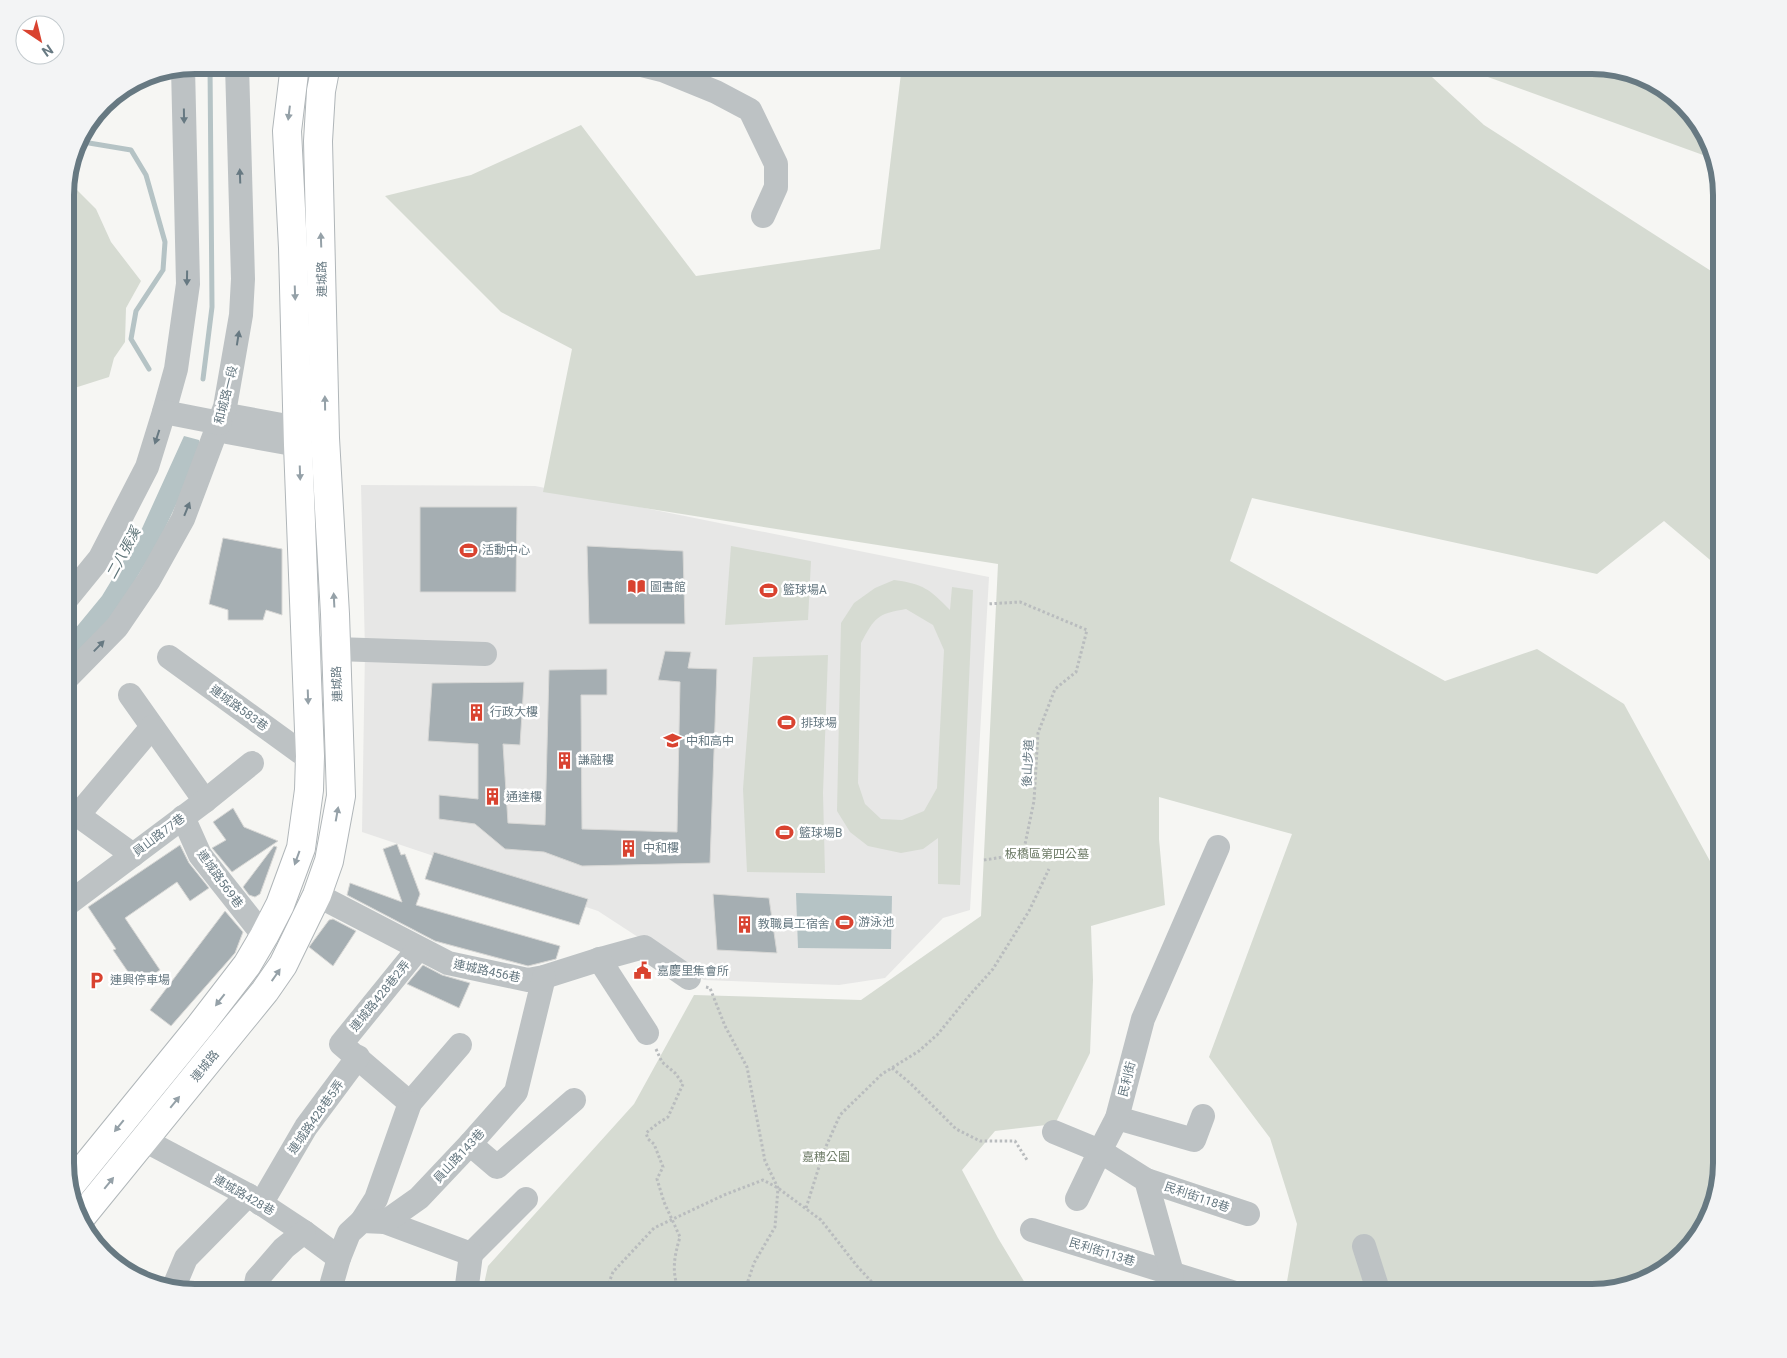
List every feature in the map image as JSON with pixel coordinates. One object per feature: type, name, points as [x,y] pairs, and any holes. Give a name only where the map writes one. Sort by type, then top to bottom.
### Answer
[{"type":"main road","points":[[75,1180],[247,965],[280,905],[301,848],[309,790],[310,756],[298,436],[294,248],[287,131],[294,74]]},
{"type":"main road","name":"連城路","points":[[84,1213],[265,990],[283,965],[316,895],[329,861],[341,796],[336,649],[325,438],[318,141],[321,92],[324,74]]},
{"type":"street","points":[[74,590],[100,558],[147,467],[176,369],[188,284],[183,74]]},
{"type":"street","name":"和城路一段","points":[[74,671],[117,627],[150,580],[183,519],[225,407],[241,315],[243,279],[237,74]]},
{"type":"street","points":[[672,74],[716,92],[750,110],[776,164],[776,187],[763,216]]},
{"type":"street","points":[[164,412],[220,423],[233,416],[298,436],[325,438]]},
{"type":"street","points":[[306,648],[485,654]]},
{"type":"street","name":"連城路583巷","points":[[169,657],[300,752],[310,756]]},
{"type":"street","points":[[130,695],[205,801]]},
{"type":"street","points":[[74,809],[152,727]]},
{"type":"street","name":"員山路77巷","points":[[74,899],[205,801],[252,763]]},
{"type":"street","points":[[74,812],[133,855]]},
{"type":"street","name":"連城路569巷","points":[[183,817],[200,855],[264,936]]},
{"type":"street","name":"民利街","points":[[1077,1199],[1117,1118],[1142,1019],[1218,847]]},
{"type":"street","name":"連城路456巷","points":[[316,895],[448,963],[528,980],[644,947],[689,978]]},
{"type":"street","name":"連城路428巷2弄","points":[[350,1051],[418,949]]},
{"type":"street","points":[[599,959],[647,1033]]},
{"type":"street","name":"員山路143巷","points":[[385,1222],[419,1198],[516,1092],[544,977]]},
{"type":"street","points":[[332,1284],[349,1233],[362,1221],[376,1199],[410,1103],[460,1045]]},
{"type":"street","points":[[350,1051],[410,1103]]},
{"type":"street","name":"連城路428巷5弄","points":[[176,1282],[186,1258],[255,1199],[306,1127],[350,1051]]},
{"type":"street","points":[[470,1144],[497,1167],[574,1100]]},
{"type":"street","points":[[1117,1118],[1194,1140],[1202,1116]]},
{"type":"street","points":[[1054,1132],[1100,1151],[1146,1180],[1171,1283]]},
{"type":"street","name":"連城路428巷","points":[[144,1140],[255,1199],[339,1258]]},
{"type":"street","name":"民利街118巷","points":[[1146,1180],[1248,1214]]},
{"type":"street","points":[[467,1284],[471,1254],[526,1199]]},
{"type":"street","points":[[362,1221],[385,1222],[471,1254]]},
{"type":"street","name":"民利街113巷","points":[[1032,1230],[1171,1283]]},
{"type":"street","points":[[256,1284],[257,1279],[284,1248],[304,1232]]},
{"type":"street","points":[[1364,1246],[1376,1284]]},
{"type":"street","points":[[339,1258],[345,1284]]},
{"type":"path","name":"後山步道","points":[[984,860],[1023,854],[1034,801],[1038,733],[1055,689],[1076,672],[1087,630],[1020,602],[987,604]]},
{"type":"path","points":[[806,1208],[824,1151],[840,1115],[882,1074],[919,1051],[938,1034],[994,969],[1029,911],[1049,869]]},
{"type":"path","points":[[689,978],[699,986],[710,988],[725,1026],[747,1067],[765,1161],[778,1188],[775,1227],[754,1263],[747,1284]]},
{"type":"path","points":[[647,1033],[662,1062],[675,1073],[683,1084],[668,1117],[646,1133],[648,1139],[654,1144],[663,1167],[657,1179],[664,1202],[680,1237],[673,1260],[676,1284]]},
{"type":"path","points":[[892,1068],[910,1083],[956,1129],[980,1141],[1015,1141],[1027,1160]]},
{"type":"path","points":[[608,1284],[613,1272],[654,1228],[763,1180],[778,1188],[821,1220],[856,1266],[873,1284]]},
{"type":"shaded area","points":[[184,436],[199,440],[202,453],[159,541],[109,623],[74,657],[74,630],[102,596],[139,535]]},
{"type":"shaded area","name":"中和高中","points":[[361,485],[535,486],[989,577],[970,910],[943,918],[885,978],[839,985],[704,980],[598,911],[362,832],[365,650]]},
{"type":"shaded area","name":"游泳池","points":[[796,893],[892,896],[891,949],[798,948]]},
{"type":"green space","points":[[901,74],[1429,74],[1484,125],[1713,272],[1713,562],[1664,521],[1597,574],[1252,498],[1230,561],[1445,681],[1537,649],[1624,704],[1713,867],[1712,1179],[1707,1202],[1701,1217],[1688,1237],[1672,1254],[1646,1272],[1624,1280],[1608,1283],[1287,1284],[1297,1224],[1270,1138],[1209,1057],[1292,834],[1159,797],[1159,839],[1165,905],[1091,926],[1093,980],[1090,1053],[1055,1124],[995,1131],[962,1170],[998,1238],[1026,1284],[484,1284],[488,1266],[634,1104],[694,995],[861,1000],[981,916],[998,564],[543,492],[572,349],[501,312],[385,196],[471,175],[581,125],[696,276],[880,249]]},
{"type":"green space","points":[[1480,74],[1592,74],[1631,80],[1653,90],[1678,109],[1701,141],[1707,157]]},
{"type":"green space","points":[[74,187],[96,209],[111,242],[141,281],[126,308],[125,342],[114,358],[109,377],[74,388]]},
{"type":"green space","name":"籃球場A","points":[[731,546],[811,561],[808,620],[725,625]]},
{"type":"green space","points":[[894,580],[912,583],[931,592],[950,610],[952,587],[973,590],[960,885],[938,884],[938,838],[923,849],[901,853],[868,846],[850,832],[837,811],[841,623],[854,603],[875,588]],"holes":[[[906,609],[933,625],[944,650],[937,788],[924,811],[902,820],[881,819],[865,804],[858,783],[861,643],[870,627],[878,618],[896,611]]]},
{"type":"green space","name":"排球場","points":[[828,655],[823,793],[825,873],[747,872],[743,789],[753,657]]},
{"type":"building","name":"活動中心","points":[[420,507],[517,507],[516,592],[420,592]]},
{"type":"building","points":[[223,538],[282,549],[282,615],[266,610],[263,620],[228,620],[228,610],[209,604]]},
{"type":"building","name":"圖書館","points":[[587,546],[683,551],[685,624],[589,624]]},
{"type":"building","points":[[665,651],[691,652],[688,668],[717,669],[710,863],[582,866],[544,852],[505,849],[475,824],[439,819],[439,795],[478,799],[478,744],[428,741],[432,683],[524,682],[520,745],[503,744],[508,823],[545,825],[549,670],[607,669],[607,695],[581,695],[582,829],[677,832],[680,682],[658,680]]},
{"type":"building","points":[[233,808],[244,827],[278,841],[232,872],[212,848],[226,840],[213,822]]},
{"type":"building","points":[[397,844],[401,855],[405,854],[420,894],[416,905],[560,946],[556,959],[528,966],[435,941],[347,895],[350,883],[402,902],[383,849]]},
{"type":"building","points":[[180,845],[189,863],[209,888],[190,901],[177,882],[125,918],[160,970],[137,985],[113,950],[116,949],[88,907]]},
{"type":"building","points":[[274,846],[277,847],[260,894],[255,897],[249,895],[243,887]]},
{"type":"building","points":[[434,852],[588,899],[579,925],[425,879]]},
{"type":"building","name":"教職員工宿舍","points":[[713,894],[769,898],[777,953],[717,950]]},
{"type":"building","points":[[225,911],[243,932],[235,953],[171,1026],[150,1010]]},
{"type":"building","points":[[333,919],[356,931],[333,966],[309,947],[329,920]]},
{"type":"building","points":[[423,965],[442,975],[470,983],[459,1008],[407,984]]},
{"type":"waterway","points":[[203,379],[212,307],[210,74]]},
{"type":"waterway","points":[[85,142],[131,150],[146,175],[165,242],[163,270],[136,311],[131,339],[149,369]]},
{"type":"place","name":"活動中心","points":[[468,550]]},
{"type":"place","name":"圖書館","points":[[636,587]]},
{"type":"place","name":"籃球場A","points":[[769,590]]},
{"type":"place","name":"行政大樓","points":[[476,712]]},
{"type":"place","name":"排球場","points":[[787,723]]},
{"type":"place","name":"中和高中","points":[[672,741]]},
{"type":"place","name":"謙融樓","points":[[564,760]]},
{"type":"place","name":"通達樓","points":[[492,797]]},
{"type":"place","name":"籃球場B","points":[[785,833]]},
{"type":"place","name":"中和樓","points":[[629,848]]},
{"type":"place","name":"游泳池","points":[[844,922]]},
{"type":"place","name":"教職員工宿舍","points":[[744,924]]},
{"type":"place","name":"嘉慶里集會所","points":[[643,971]]},
{"type":"place","name":"連興停車場","points":[[96,980]]},
{"type":"water label","name":"二八張溪","points":[[123,553]]},
{"type":"park label","name":"板橋區第四公墓","points":[[1047,854]]},
{"type":"park label","name":"嘉穗公園","points":[[826,1157]]}]
